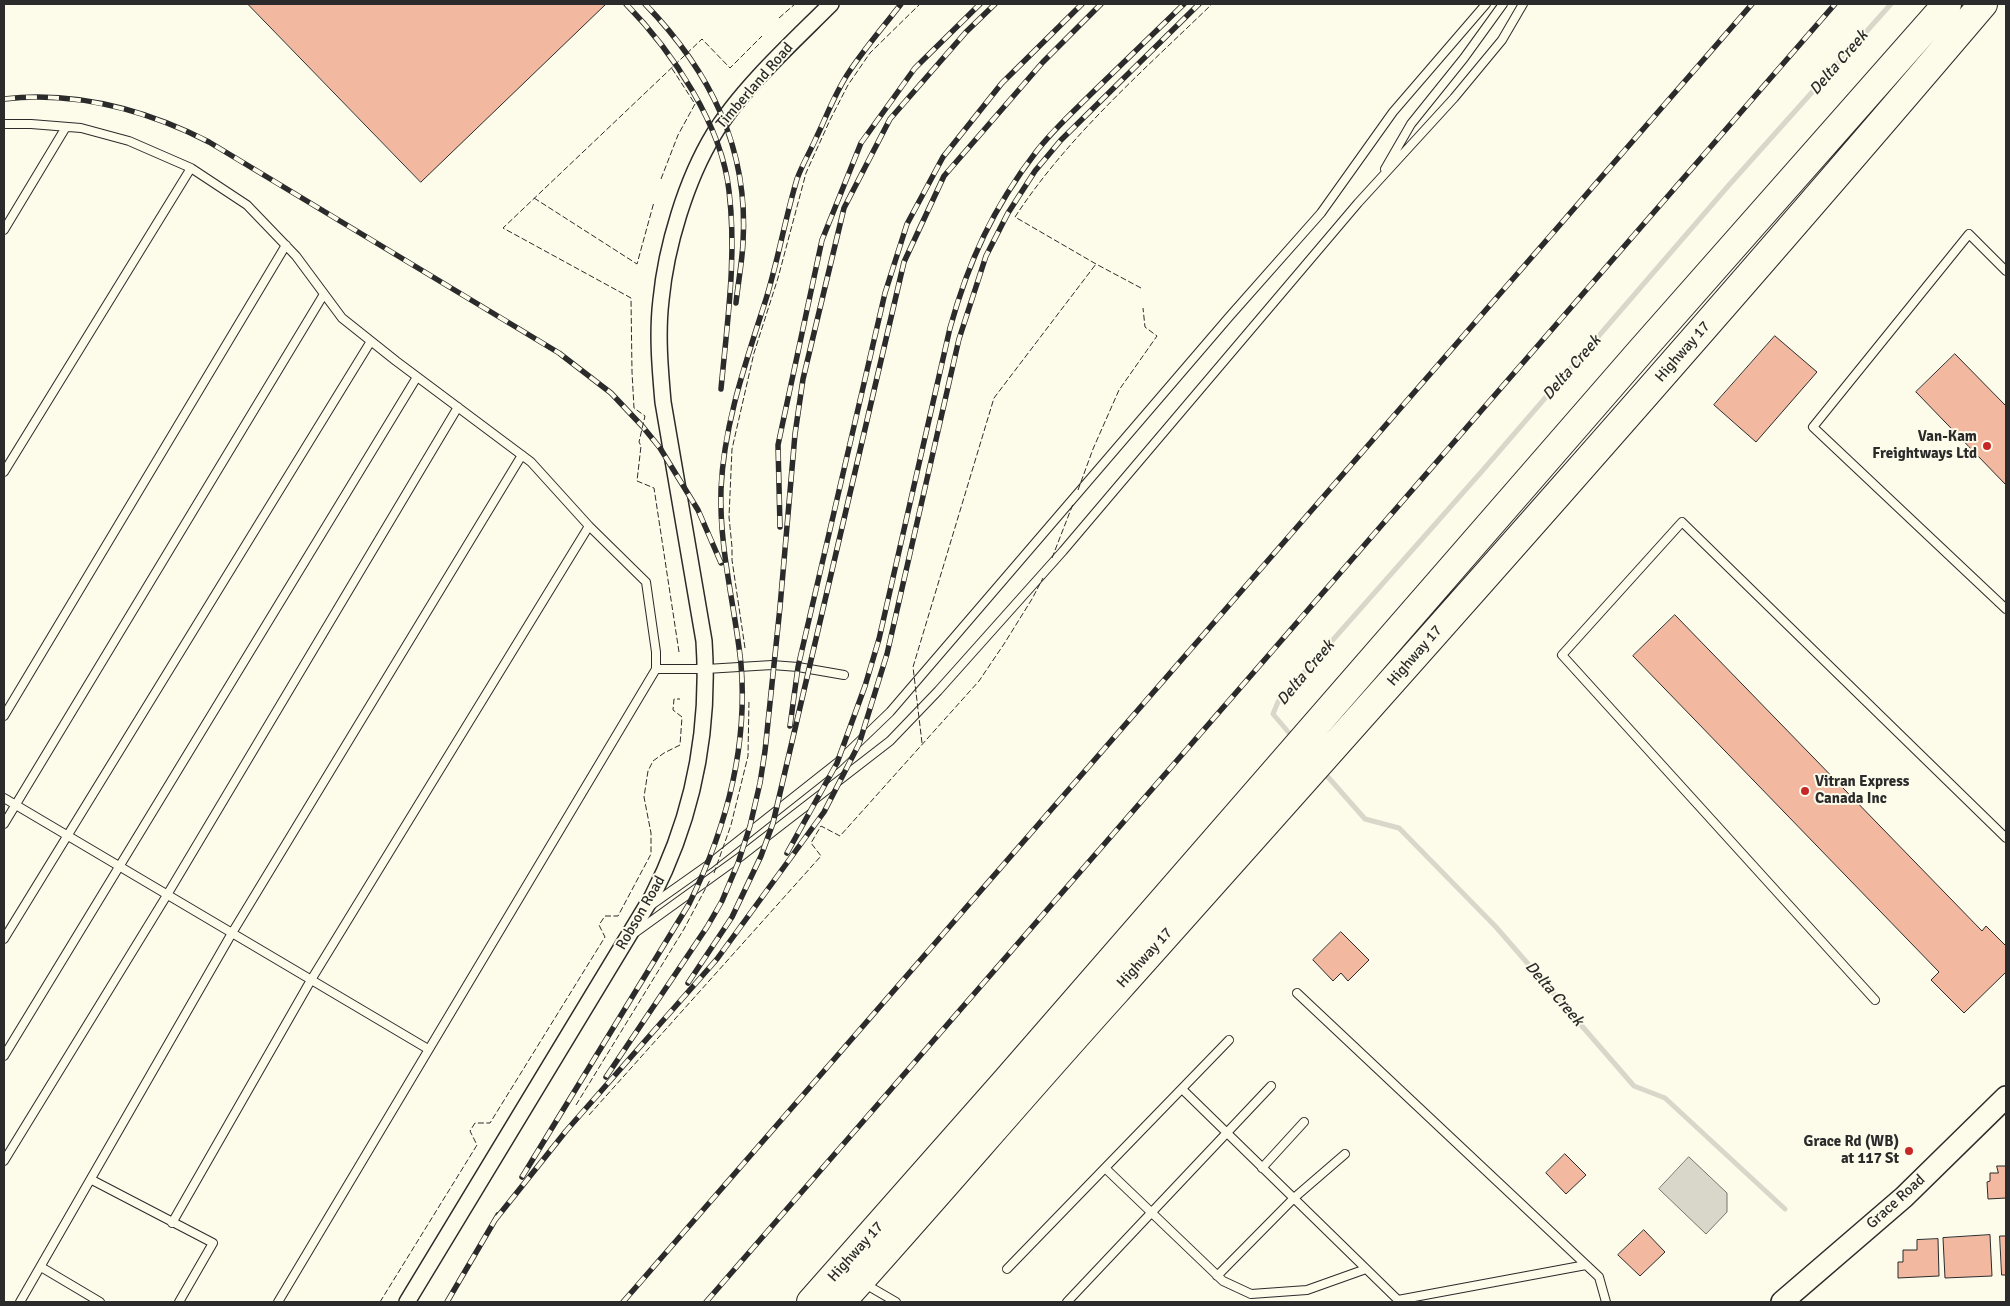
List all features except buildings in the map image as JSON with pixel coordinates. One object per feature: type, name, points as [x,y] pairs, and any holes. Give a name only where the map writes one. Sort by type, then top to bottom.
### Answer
[{"type":"highway","name":"Highway 17","points":[[811,1302],[1007,1080],[1640,352],[1947,4]]},
{"type":"highway","name":"Highway 17","points":[[841,1302],[1023,1094],[1629,414],[1983,4]]},
{"type":"highway","points":[[1918,80],[1998,4]]},
{"type":"street","name":"Timberland Road","points":[[676,472],[663,402],[659,336],[661,299],[668,256],[687,193],[714,134],[724,120],[781,54],[831,4]]},
{"type":"street","name":"Robson Road","points":[[407,1302],[643,912],[666,868],[682,828],[693,789],[700,742],[706,669],[704,641],[676,472]]},
{"type":"street","name":"Grace Road","points":[[1782,1302],[1904,1197],[2006,1097]]},
{"type":"lane","points":[[643,912],[708,865],[837,763],[890,712],[1230,316],[1321,213],[1393,112],[1486,4]]},
{"type":"lane","points":[[1378,181],[1411,124],[1464,58],[1503,4]]},
{"type":"lane","points":[[628,937],[740,857],[890,741],[938,691],[1063,551],[1378,181],[1454,98],[1496,48],[1523,4]]},
{"type":"lane","points":[[4,124],[81,128],[129,141],[190,168],[247,205],[296,256],[342,318],[371,342],[531,462],[589,526],[646,582],[656,652],[656,669],[278,1302]]},
{"type":"lane","points":[[4,230],[66,127]]},
{"type":"lane","points":[[4,472],[190,168]]},
{"type":"lane","points":[[2006,271],[1969,234],[1813,427],[2006,609]]},
{"type":"lane","points":[[4,716],[286,245]]},
{"type":"lane","points":[[4,824],[324,294]]},
{"type":"lane","points":[[4,939],[371,342]]},
{"type":"lane","points":[[4,1056],[417,377]]},
{"type":"lane","points":[[4,1161],[167,895],[458,407]]},
{"type":"lane","points":[[20,1302],[92,1180],[232,933],[522,455]]},
{"type":"lane","points":[[1875,1000],[1562,655],[1682,522],[2006,838]]},
{"type":"lane","points":[[172,1223],[311,980],[589,526]]},
{"type":"lane","points":[[656,669],[706,669],[772,665],[798,667],[844,675]]},
{"type":"lane","points":[[4,798],[428,1049]]},
{"type":"lane","points":[[1297,993],[1586,1264],[1599,1277],[1606,1302]]},
{"type":"lane","points":[[1007,1269],[1229,1040]]},
{"type":"lane","points":[[1067,1302],[1271,1086]]},
{"type":"lane","points":[[1182,1089],[1398,1300],[1586,1264]]},
{"type":"lane","points":[[1262,1168],[1304,1122]]},
{"type":"lane","points":[[1217,1276],[1294,1198],[1346,1154]]},
{"type":"lane","points":[[1105,1168],[1217,1276],[1223,1281],[1251,1294],[1307,1290],[1366,1269]]},
{"type":"lane","points":[[92,1180],[172,1223],[214,1243],[179,1302]]},
{"type":"lane","points":[[41,1266],[100,1302]]},
{"type":"lane","points":[[860,1280],[896,1302]]},
{"type":"shaded area","points":[[1689,1157],[1727,1193],[1727,1212],[1706,1234],[1659,1189]]},
{"type":"waterway","name":"Delta Creek","points":[[1290,734],[1273,714],[1278,702],[1483,470],[1729,185],[1891,4]]},
{"type":"waterway","name":"Delta Creek","points":[[1328,777],[1365,819],[1399,828],[1496,927],[1634,1086],[1665,1098],[1785,1209]]},
{"type":"railway","points":[[626,4],[661,44],[692,90],[716,141],[724,166],[729,191],[732,266],[721,389]]},
{"type":"railway","points":[[645,4],[689,56],[721,113],[732,143],[739,175],[743,208],[743,243],[736,303]]},
{"type":"railway","points":[[522,1177],[689,904],[714,847],[724,817],[737,757],[742,695],[741,664],[722,534],[721,511],[723,464],[731,416],[770,284],[799,174],[844,79],[861,54],[901,4]]},
{"type":"railway","points":[[780,527],[778,445],[822,240],[861,143],[915,68],[980,4]]},
{"type":"railway","points":[[606,1077],[707,927],[722,901],[738,863],[750,826],[765,751],[795,434],[803,379],[844,208],[890,119],[966,32],[995,4]]},
{"type":"railway","points":[[790,726],[798,667],[885,293],[907,224],[943,157],[1002,83],[1082,4]]},
{"type":"railway","points":[[688,983],[732,917],[761,856],[773,823],[904,262],[944,176],[1043,62],[1101,4]]},
{"type":"railway","points":[[787,853],[837,763],[865,686],[879,639],[950,328],[965,280],[984,235],[1007,194],[1042,144],[1184,4]]},
{"type":"railway","points":[[495,1220],[566,1131],[717,959],[824,812],[859,744],[887,654],[959,339],[986,256],[1008,213],[1035,171],[1061,140],[1199,4]]},
{"type":"railway","points":[[623,1302],[1752,4]]},
{"type":"railway","points":[[706,1302],[1835,4]]},
{"type":"railway","points":[[4,99],[57,98],[110,105],[135,112],[185,131],[209,142],[559,353],[611,393],[660,448],[698,510],[721,563]]},
{"type":"railway","points":[[447,1302],[498,1215]]},
{"type":"fence","points":[[779,18],[795,4]]},
{"type":"fence","points":[[745,648],[732,560],[729,517],[732,449],[754,353],[778,278],[806,173],[830,120],[848,85],[870,53],[920,4]]},
{"type":"fence","points":[[1141,288],[1015,217],[1058,159],[1082,132],[1133,79],[1212,4]]},
{"type":"fence","points":[[679,652],[654,488],[637,481],[641,446],[639,442],[645,416],[634,408],[631,298],[503,228],[702,39],[730,68],[762,36]]},
{"type":"fence","points":[[661,179],[678,135],[695,104],[671,67]]},
{"type":"fence","points":[[534,198],[637,264],[654,202]]},
{"type":"fence","points":[[922,743],[913,667],[994,398],[1096,264]]},
{"type":"fence","points":[[1078,490],[1093,449],[1119,390],[1157,336],[1145,327],[1143,308]]},
{"type":"fence","points":[[1052,558],[1073,504]]},
{"type":"fence","points":[[589,1115],[821,856],[811,843],[821,826],[840,836],[979,681],[1032,599],[1043,578]]},
{"type":"fence","points":[[380,1302],[477,1145],[470,1131],[475,1123],[490,1123],[605,937],[599,925],[605,916],[618,916],[651,854],[651,833],[644,797],[648,771],[653,761],[680,745],[682,717],[673,710],[674,699],[680,699]]},
{"type":"fence","points":[[714,873],[731,825],[748,756],[749,700]]},
{"type":"fence","points":[[576,1105],[684,929],[710,880]]},
{"type":"place","name":"Van-Kam Freightways Ltd","points":[[1987,446]]},
{"type":"place","name":"Vitran Express Canada Inc","points":[[1805,791]]},
{"type":"place","name":"Grace Rd (WB) at 117 St","points":[[1909,1151]]}]
